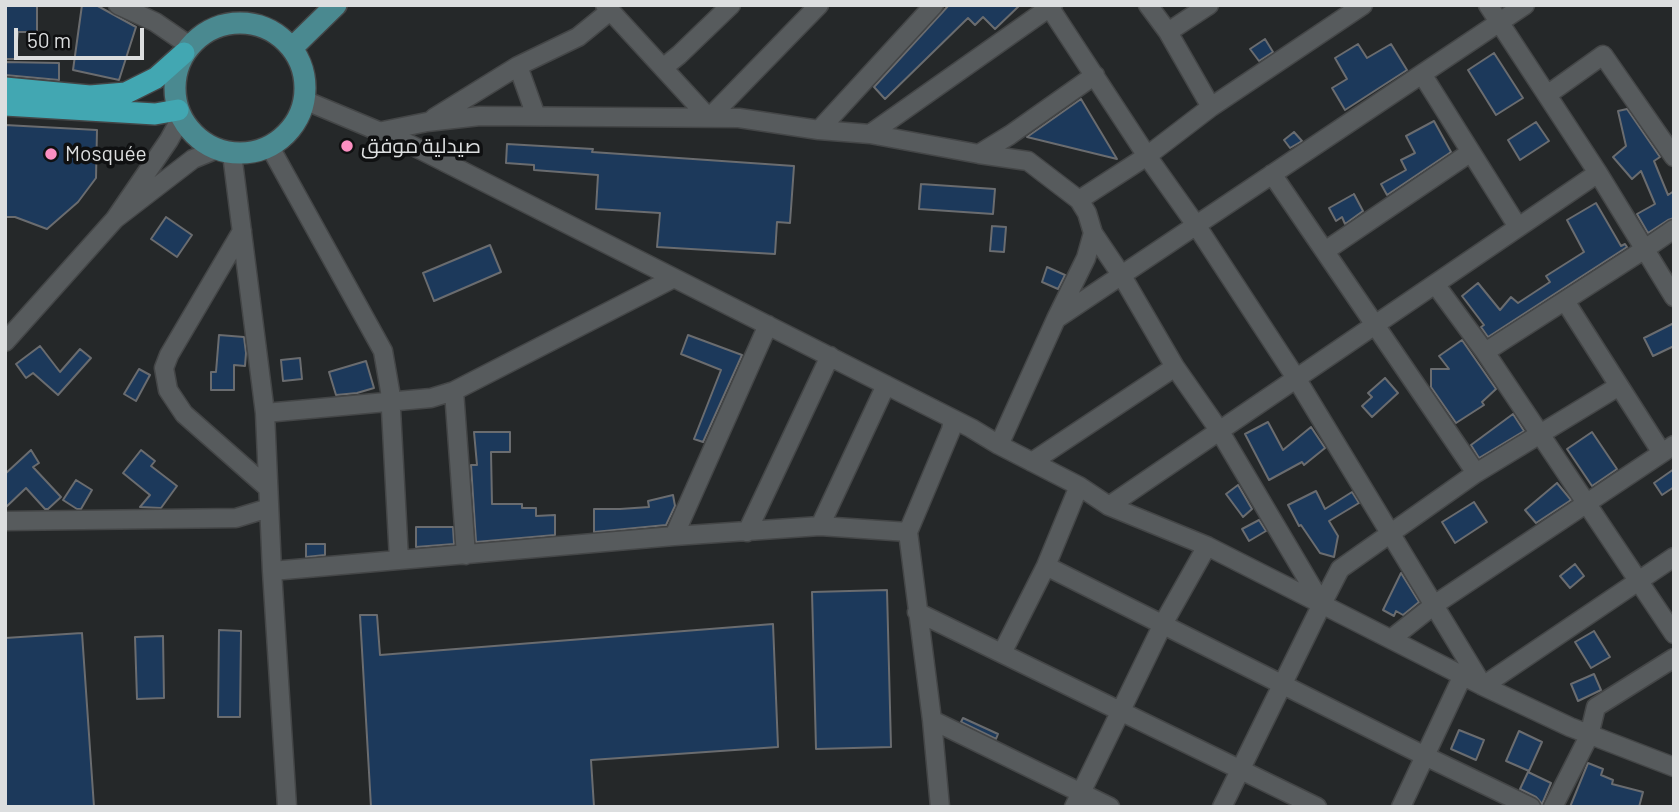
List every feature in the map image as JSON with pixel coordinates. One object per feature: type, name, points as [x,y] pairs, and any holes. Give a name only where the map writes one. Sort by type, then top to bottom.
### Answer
[{"type":"highway","points":[[5,89],[90,96],[126,93],[156,78],[187,50]]},
{"type":"highway","points":[[5,105],[180,114]]},
{"type":"main road","points":[[292,48],[337,5]]},
{"type":"main road","points":[[226,14],[262,26],[279,35],[292,48],[301,64],[305,82],[304,100],[298,119],[286,135],[270,147],[251,153],[224,152],[200,141],[189,131],[174,97],[175,74],[187,50],[195,39],[226,14]]},
{"type":"street","points":[[118,5],[155,22],[187,50]]},
{"type":"street","points":[[663,68],[731,5]]},
{"type":"street","points":[[709,118],[819,5]]},
{"type":"street","points":[[819,130],[934,5]]},
{"type":"street","points":[[1148,5],[1168,32],[1211,107]]},
{"type":"street","points":[[1168,32],[1209,5]]},
{"type":"street","points":[[1079,200],[1147,156],[1211,107],[1363,5]]},
{"type":"street","points":[[1488,5],[1598,173],[1674,297]]},
{"type":"street","points":[[1056,320],[1524,5]]},
{"type":"street","points":[[870,134],[1051,6],[1147,156],[1196,225],[1296,378],[1483,686]]},
{"type":"street","points":[[427,122],[517,66],[578,37],[607,8],[709,118]]},
{"type":"street","points":[[1547,95],[1603,55],[1666,131],[1674,158]]},
{"type":"street","points":[[517,66],[536,116]]},
{"type":"street","points":[[1422,74],[1518,227]]},
{"type":"street","points":[[979,154],[1095,75]]},
{"type":"street","points":[[304,100],[407,143],[830,356],[1079,486],[1109,506],[1206,546],[1483,686],[1589,736],[1674,767]]},
{"type":"street","points":[[5,342],[115,219],[169,140],[180,114]]},
{"type":"street","points":[[378,132],[427,122],[480,116],[738,118],[819,130],[870,134],[1028,161],[1079,200],[1087,213],[1093,233],[1122,276],[1175,367],[1219,430],[1322,604]]},
{"type":"street","points":[[270,147],[383,351],[390,403],[399,560]]},
{"type":"street","points":[[115,219],[193,159],[224,152],[242,231],[265,413],[287,807]]},
{"type":"street","points":[[1325,251],[1471,152]]},
{"type":"street","points":[[1109,506],[1598,173]]},
{"type":"street","points":[[1272,174],[1476,473]]},
{"type":"street","points":[[1485,352],[1674,229]]},
{"type":"street","points":[[242,231],[164,368],[168,390],[184,414],[268,488]]},
{"type":"street","points":[[999,445],[1086,258],[1093,233]]},
{"type":"street","points":[[265,413],[390,403],[431,398],[454,391],[674,278]]},
{"type":"street","points":[[1435,284],[1485,352],[1674,634]]},
{"type":"street","points":[[1391,639],[1434,605],[1668,449],[1619,386],[1565,301]]},
{"type":"street","points":[[674,536],[768,325]]},
{"type":"street","points":[[747,531],[830,356]]},
{"type":"street","points":[[1032,462],[1175,367]]},
{"type":"street","points":[[820,526],[886,385]]},
{"type":"street","points":[[1222,807],[1340,569],[1476,473],[1619,386]]},
{"type":"street","points":[[454,391],[466,555]]},
{"type":"street","points":[[940,807],[932,720],[908,532],[951,430],[953,419]]},
{"type":"street","points":[[1002,653],[1046,565],[1079,486]]},
{"type":"street","points":[[5,521],[236,518],[269,508]]},
{"type":"street","points":[[272,571],[820,526],[908,532]]},
{"type":"street","points":[[1077,800],[1163,624],[1206,546]]},
{"type":"street","points":[[1483,686],[1674,558]]},
{"type":"street","points":[[1046,565],[1531,807]]},
{"type":"street","points":[[917,612],[1317,807]]},
{"type":"street","points":[[1553,807],[1589,736],[1596,707],[1674,658]]},
{"type":"street","points":[[1401,807],[1463,675]]},
{"type":"street","points":[[932,720],[1077,800],[1110,807]]},
{"type":"building","points":[[5,5],[37,6],[37,32],[18,32],[15,59],[5,59]]},
{"type":"building","points":[[82,5],[96,5],[136,27],[119,80],[73,70]]},
{"type":"building","points":[[949,5],[1020,5],[995,29],[983,17],[975,25],[968,18],[885,99],[874,87]]},
{"type":"building","points":[[1265,39],[1273,52],[1259,61],[1250,49]]},
{"type":"building","points":[[1358,44],[1367,58],[1391,44],[1407,70],[1345,110],[1332,88],[1347,79],[1335,58]]},
{"type":"building","points":[[1494,53],[1523,98],[1496,115],[1468,70]]},
{"type":"building","points":[[5,62],[59,63],[59,80],[5,75]]},
{"type":"building","points":[[1081,99],[1117,159],[1027,137]]},
{"type":"building","points":[[1627,109],[1660,157],[1654,161],[1668,195],[1674,191],[1674,218],[1648,233],[1637,214],[1655,204],[1641,171],[1632,179],[1613,157],[1626,146],[1618,111]]},
{"type":"building","points":[[1434,121],[1451,152],[1387,195],[1381,184],[1406,170],[1401,160],[1415,153],[1406,136]]},
{"type":"building","points":[[1536,122],[1549,141],[1520,160],[1508,140]]},
{"type":"building","name":"Mosquée","points":[[5,125],[97,130],[96,178],[78,202],[47,229],[15,217],[5,217]]},
{"type":"building","points":[[1294,132],[1302,141],[1290,148],[1284,140]]},
{"type":"building","points":[[507,144],[794,166],[790,223],[777,222],[775,254],[657,247],[660,213],[596,209],[598,175],[534,170],[534,165],[506,163]]},
{"type":"building","points":[[921,184],[995,189],[993,214],[919,209]]},
{"type":"building","points":[[1354,194],[1363,211],[1345,224],[1342,217],[1336,221],[1329,208]]},
{"type":"building","points":[[1596,203],[1621,246],[1625,244],[1627,247],[1488,337],[1481,327],[1484,325],[1462,296],[1478,283],[1500,310],[1511,297],[1518,303],[1550,282],[1546,276],[1584,252],[1567,220]]},
{"type":"building","points":[[166,217],[192,235],[177,257],[151,239]]},
{"type":"building","points":[[992,226],[1006,227],[1004,252],[990,251]]},
{"type":"building","points":[[490,245],[501,272],[434,301],[423,273]]},
{"type":"building","points":[[1047,267],[1065,275],[1058,289],[1042,282]]},
{"type":"building","points":[[1674,323],[1674,346],[1653,356],[1644,338]]},
{"type":"building","points":[[219,335],[244,337],[245,366],[234,365],[234,390],[211,390],[211,372],[216,372]]},
{"type":"building","points":[[688,335],[742,355],[703,442],[694,439],[721,370],[681,354]]},
{"type":"building","points":[[1462,340],[1496,389],[1482,402],[1484,405],[1456,423],[1431,387],[1431,369],[1449,369],[1439,356]]},
{"type":"building","points":[[40,346],[60,372],[80,349],[91,358],[58,395],[33,373],[26,378],[16,364]]},
{"type":"building","points":[[300,358],[302,379],[283,381],[281,360]]},
{"type":"building","points":[[366,361],[374,388],[336,395],[329,372]]},
{"type":"building","points":[[139,369],[150,375],[136,401],[124,394]]},
{"type":"building","points":[[1385,378],[1398,393],[1372,417],[1362,406],[1372,397],[1368,393]]},
{"type":"building","points":[[1513,414],[1524,431],[1479,458],[1471,445]]},
{"type":"building","points":[[1268,422],[1283,450],[1311,427],[1325,448],[1304,465],[1302,462],[1269,480],[1245,434]]},
{"type":"building","points":[[474,432],[510,432],[510,452],[491,452],[492,504],[522,504],[522,508],[536,508],[536,516],[555,515],[555,535],[476,542],[471,465],[477,465]]},
{"type":"building","points":[[1592,432],[1617,469],[1592,486],[1567,449]]},
{"type":"building","points":[[31,450],[39,463],[33,467],[61,497],[45,509],[26,488],[5,508],[5,474]]},
{"type":"building","points":[[141,450],[155,461],[151,466],[177,486],[161,508],[140,507],[150,495],[123,473]]},
{"type":"building","points":[[1674,469],[1674,487],[1662,495],[1654,483]]},
{"type":"building","points":[[76,480],[92,490],[81,509],[63,500]]},
{"type":"building","points":[[1557,483],[1571,500],[1536,523],[1525,510]]},
{"type":"building","points":[[1238,485],[1252,509],[1243,517],[1226,494]]},
{"type":"building","points":[[1316,491],[1325,509],[1352,492],[1359,503],[1329,521],[1338,536],[1334,557],[1320,553],[1301,525],[1299,526],[1288,505]]},
{"type":"building","points":[[673,495],[675,506],[666,525],[594,532],[594,509],[649,507],[648,501]]},
{"type":"building","points":[[1474,502],[1487,522],[1455,543],[1442,522]]},
{"type":"building","points":[[1259,520],[1266,531],[1249,541],[1242,529]]},
{"type":"building","points":[[416,527],[453,527],[454,544],[416,547]]},
{"type":"building","points":[[306,544],[325,544],[325,555],[306,557]]},
{"type":"building","points":[[1575,564],[1584,576],[1570,588],[1560,576]]},
{"type":"building","points":[[1401,573],[1419,602],[1403,615],[1396,611],[1394,616],[1383,610]]},
{"type":"building","points":[[887,590],[891,747],[816,749],[812,592]]},
{"type":"building","points":[[360,615],[377,615],[380,655],[773,624],[778,747],[591,760],[594,807],[371,807]]},
{"type":"building","points":[[219,630],[241,631],[240,717],[218,717]]},
{"type":"building","points":[[1594,631],[1610,657],[1591,668],[1575,642]]},
{"type":"building","points":[[82,633],[94,807],[5,807],[5,638]]},
{"type":"building","points":[[163,636],[164,698],[137,699],[135,637]]},
{"type":"building","points":[[1594,674],[1601,690],[1578,701],[1571,684]]},
{"type":"building","points":[[963,718],[998,734],[996,739],[961,722]]},
{"type":"building","points":[[1459,730],[1484,740],[1476,760],[1451,749]]},
{"type":"building","points":[[1519,731],[1542,742],[1529,771],[1506,761]]},
{"type":"building","points":[[1588,763],[1603,769],[1601,775],[1613,780],[1612,784],[1643,792],[1639,807],[1570,807]]},
{"type":"building","points":[[1528,772],[1551,783],[1542,804],[1536,797],[1520,789]]},
{"type":"place","name":"صيدلية موفق","points":[[347,146]]},
{"type":"place","name":"Mosquée","points":[[51,154]]}]
